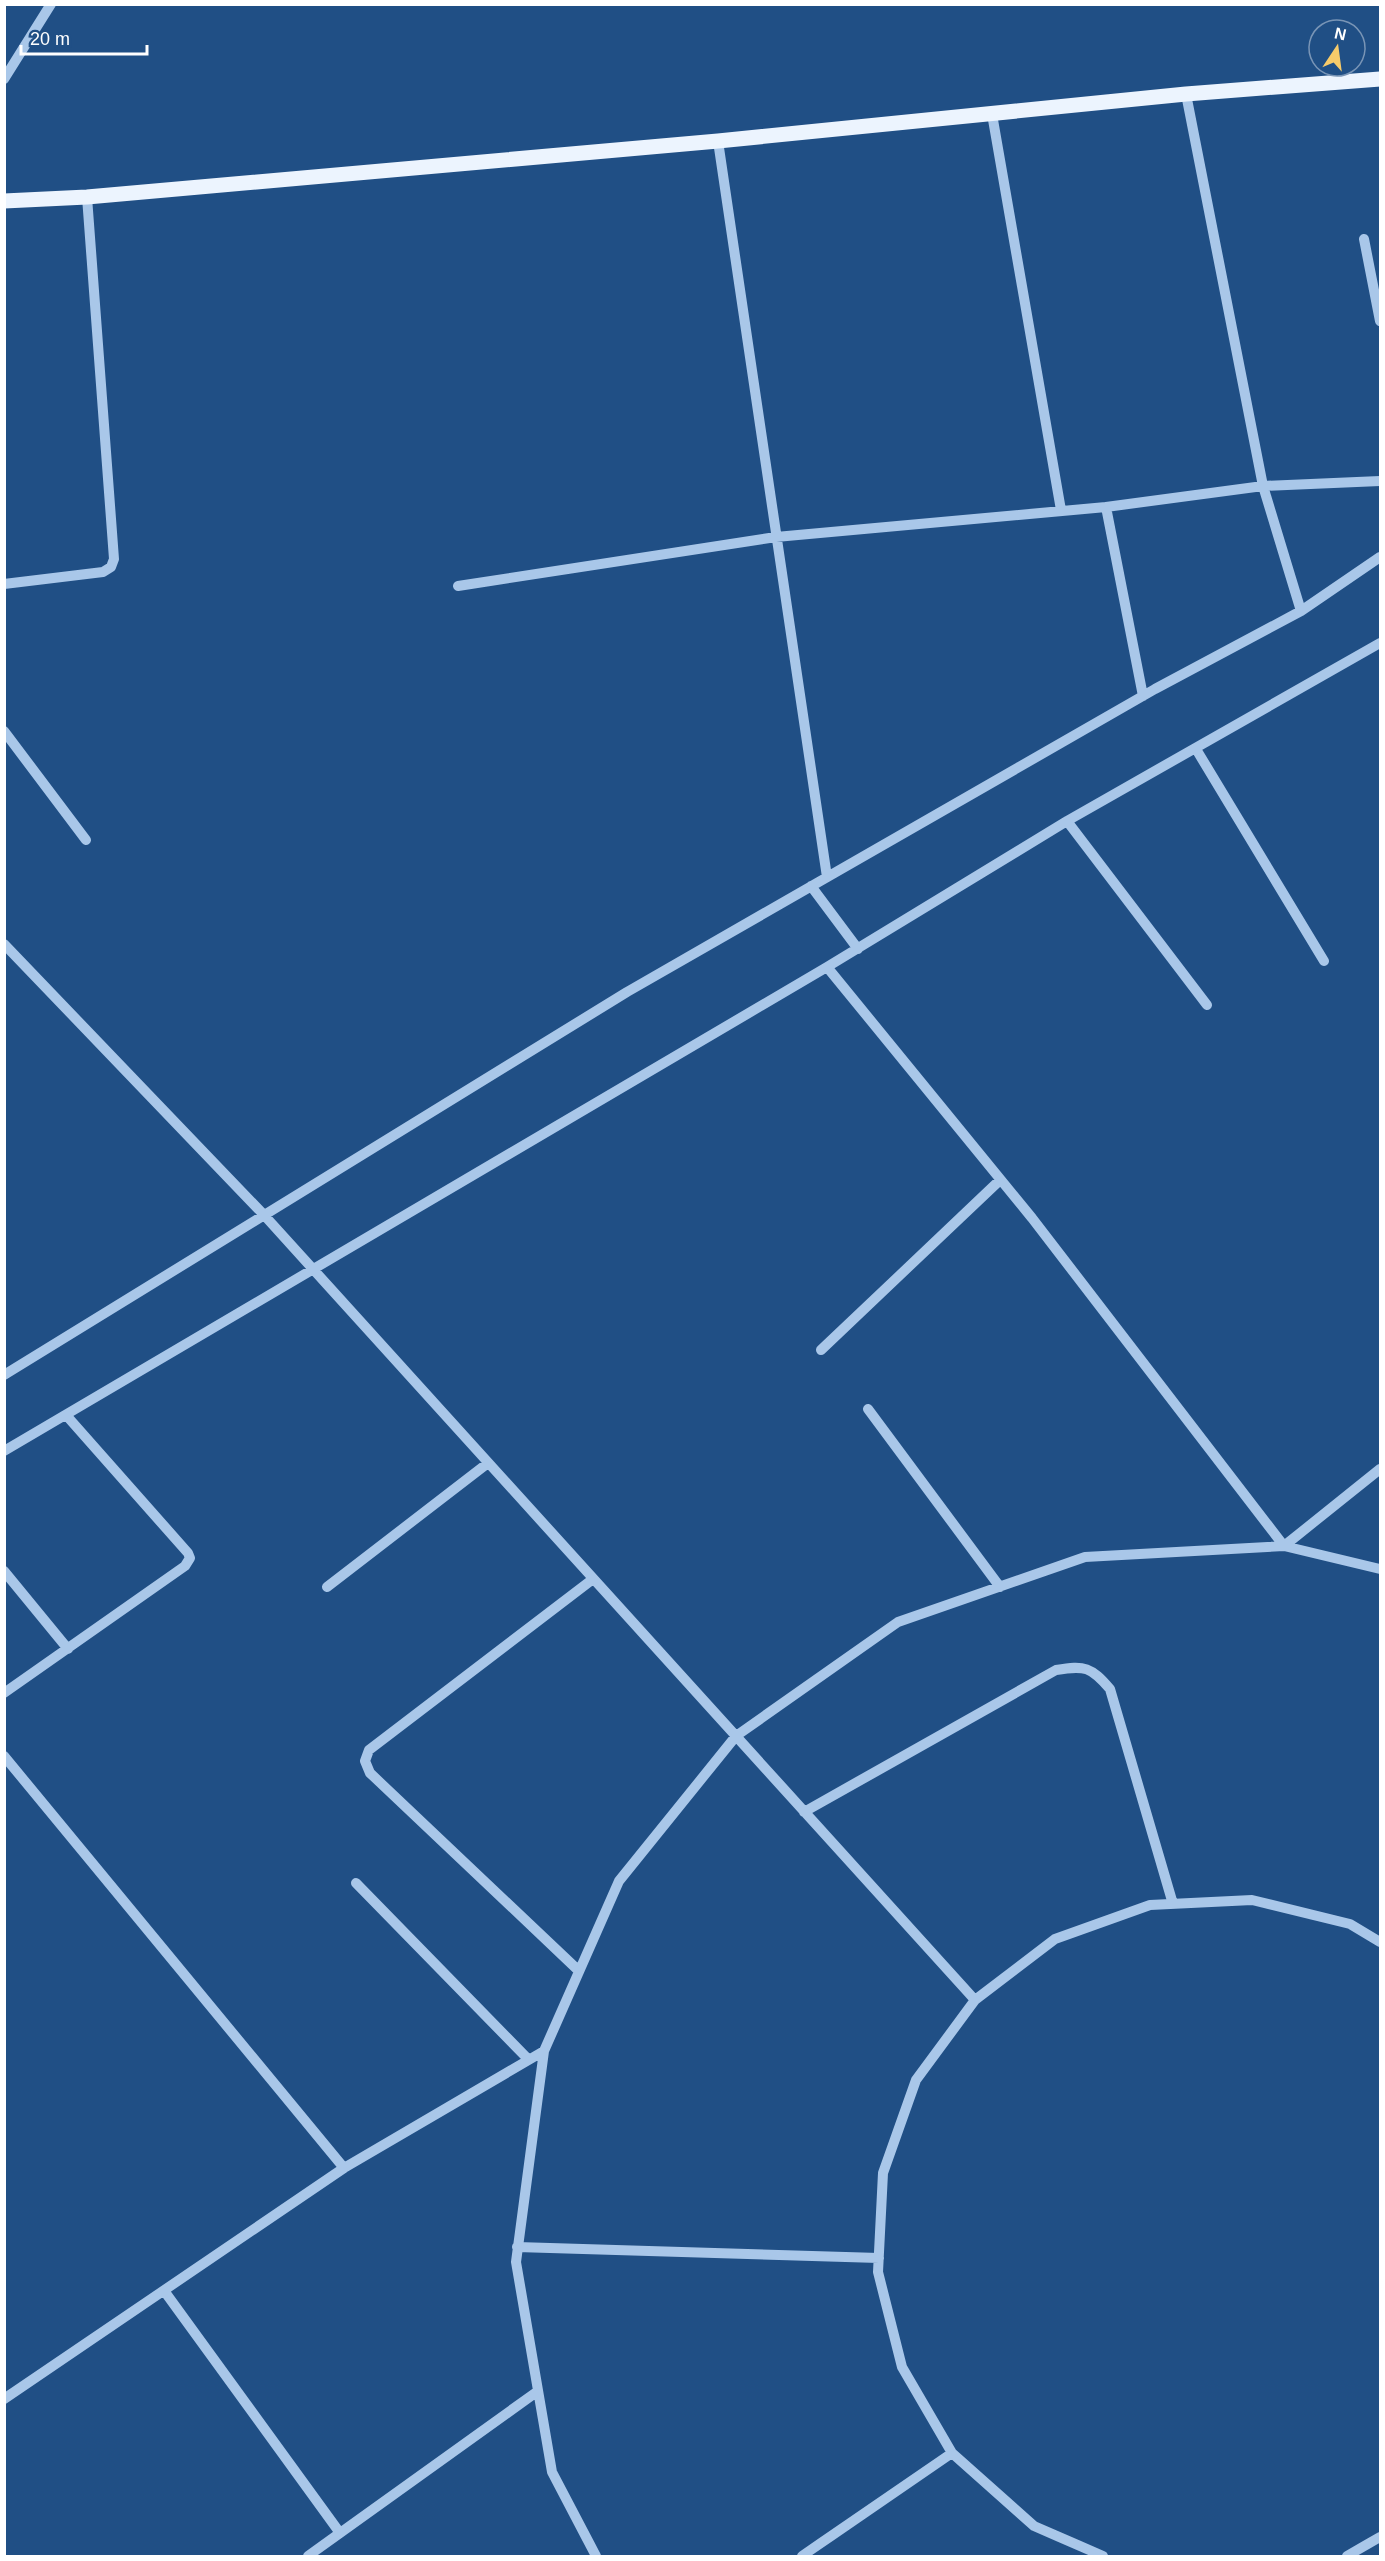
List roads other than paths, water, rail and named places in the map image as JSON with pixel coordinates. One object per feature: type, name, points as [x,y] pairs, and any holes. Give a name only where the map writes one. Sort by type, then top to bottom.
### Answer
[{"type":"main road","points":[[4,201],[87,197],[718,141],[1186,94],[1380,79]]},
{"type":"street","points":[[4,79],[51,4]]},
{"type":"street","points":[[1186,94],[1263,486],[1301,611]]},
{"type":"street","points":[[992,114],[1061,510]]},
{"type":"street","points":[[718,141],[827,877]]},
{"type":"street","points":[[4,584],[103,572],[111,567],[114,559],[87,197]]},
{"type":"street","points":[[1364,239],[1380,321]]},
{"type":"street","points":[[458,586],[776,537],[1106,507],[1263,486],[1380,481]]},
{"type":"street","points":[[1106,507],[1143,696]]},
{"type":"street","points":[[4,1375],[627,992],[1143,696],[1301,611],[1380,557]]},
{"type":"street","points":[[4,1451],[827,968],[1067,821],[1380,643]]},
{"type":"street","points":[[4,731],[86,840]]},
{"type":"street","points":[[1197,749],[1324,961]]},
{"type":"street","points":[[1067,821],[1207,1005]]},
{"type":"street","points":[[811,886],[858,949]]},
{"type":"street","points":[[4,944],[264,1215],[975,2000]]},
{"type":"street","points":[[827,968],[999,1181],[1032,1218],[1284,1546]]},
{"type":"street","points":[[820,1350],[999,1181]]},
{"type":"street","points":[[868,1409],[1000,1587]]},
{"type":"street","points":[[4,1693],[185,1566],[190,1558],[66,1415]]},
{"type":"street","points":[[327,1587],[488,1463]]},
{"type":"street","points":[[1284,1546],[1380,1469]]},
{"type":"street","points":[[596,2556],[552,2472],[516,2262],[543,2051],[619,1881],[736,1736],[898,1622],[1085,1557],[1284,1546],[1380,1569]]},
{"type":"street","points":[[4,1571],[68,1649]]},
{"type":"street","points":[[579,1971],[370,1773],[365,1761],[369,1750],[593,1579]]},
{"type":"street","points":[[804,1812],[1056,1670],[1080,1666],[1096,1672],[1110,1689],[1173,1904]]},
{"type":"street","points":[[4,1756],[344,2168]]},
{"type":"street","points":[[356,1883],[528,2059]]},
{"type":"street","points":[[1103,2556],[1034,2526],[952,2453],[902,2367],[879,2272],[883,2173],[916,2080],[975,2000],[1055,1939],[1150,1905],[1251,1900],[1350,1924],[1380,1942]]},
{"type":"street","points":[[4,2399],[165,2292],[344,2168],[543,2051]]},
{"type":"street","points":[[517,2247],[879,2258]]},
{"type":"street","points":[[165,2292],[340,2534]]},
{"type":"street","points":[[308,2556],[538,2391]]},
{"type":"street","points":[[802,2556],[952,2453]]},
{"type":"street","points":[[1347,2556],[1380,2537]]}]
